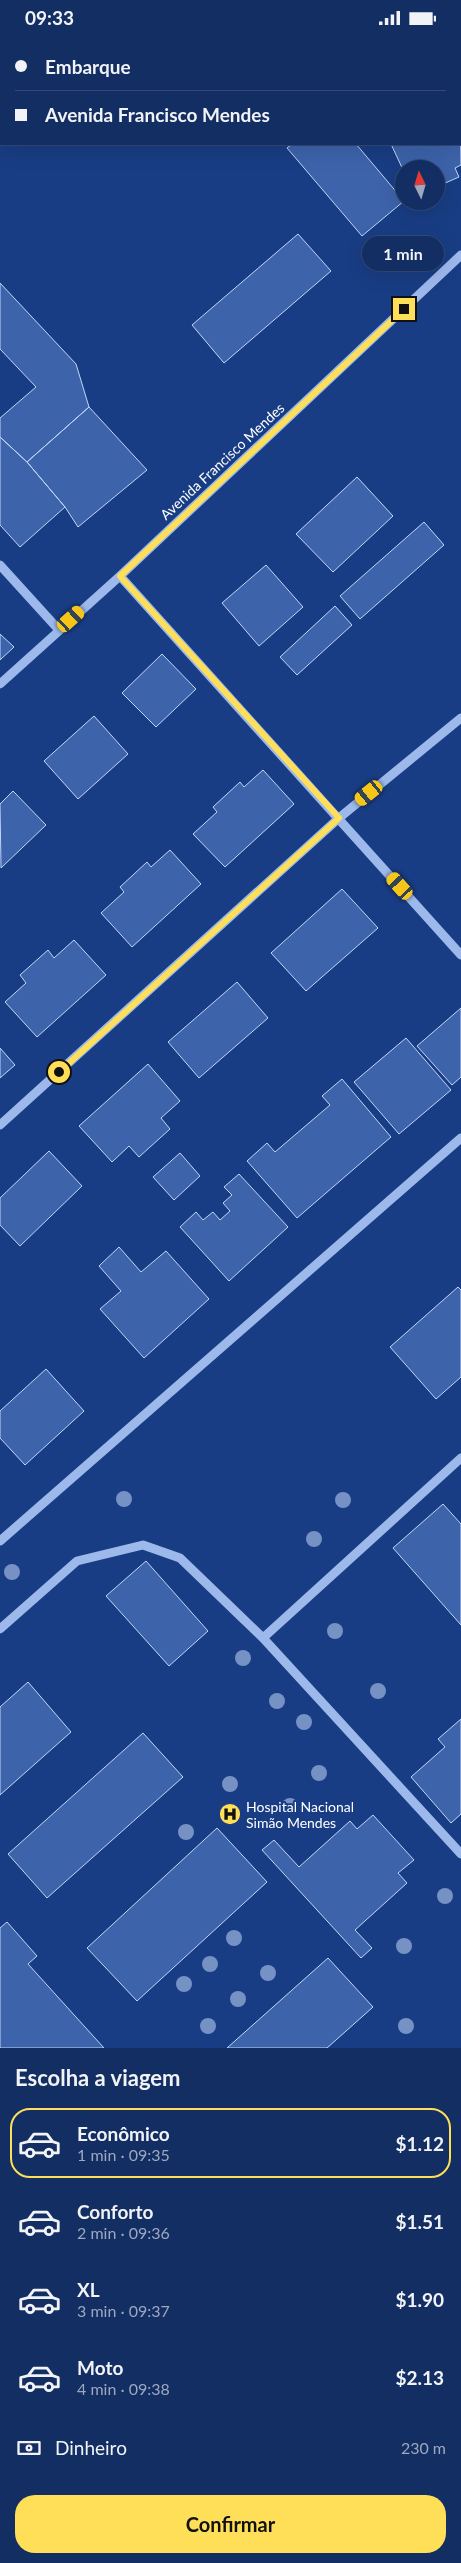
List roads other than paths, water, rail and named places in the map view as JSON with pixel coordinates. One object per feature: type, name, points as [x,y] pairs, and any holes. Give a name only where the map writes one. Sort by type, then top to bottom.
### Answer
[{"type":"street","name":"Avenida Francisco Mendes","points":[[0,684],[120,576],[461,255]]},
{"type":"street","points":[[0,565],[59,630]]},
{"type":"street","points":[[120,576],[461,955]]},
{"type":"street","points":[[0,1125],[339,818],[461,718]]},
{"type":"street","points":[[0,1541],[461,1138]]},
{"type":"street","points":[[263,1638],[461,1458]]},
{"type":"street","points":[[0,1629],[77,1561],[143,1545],[180,1558],[263,1638],[461,1854]]},
{"type":"place","name":"Hospital Nacional Simão Mendes","points":[[230,1814]]}]
